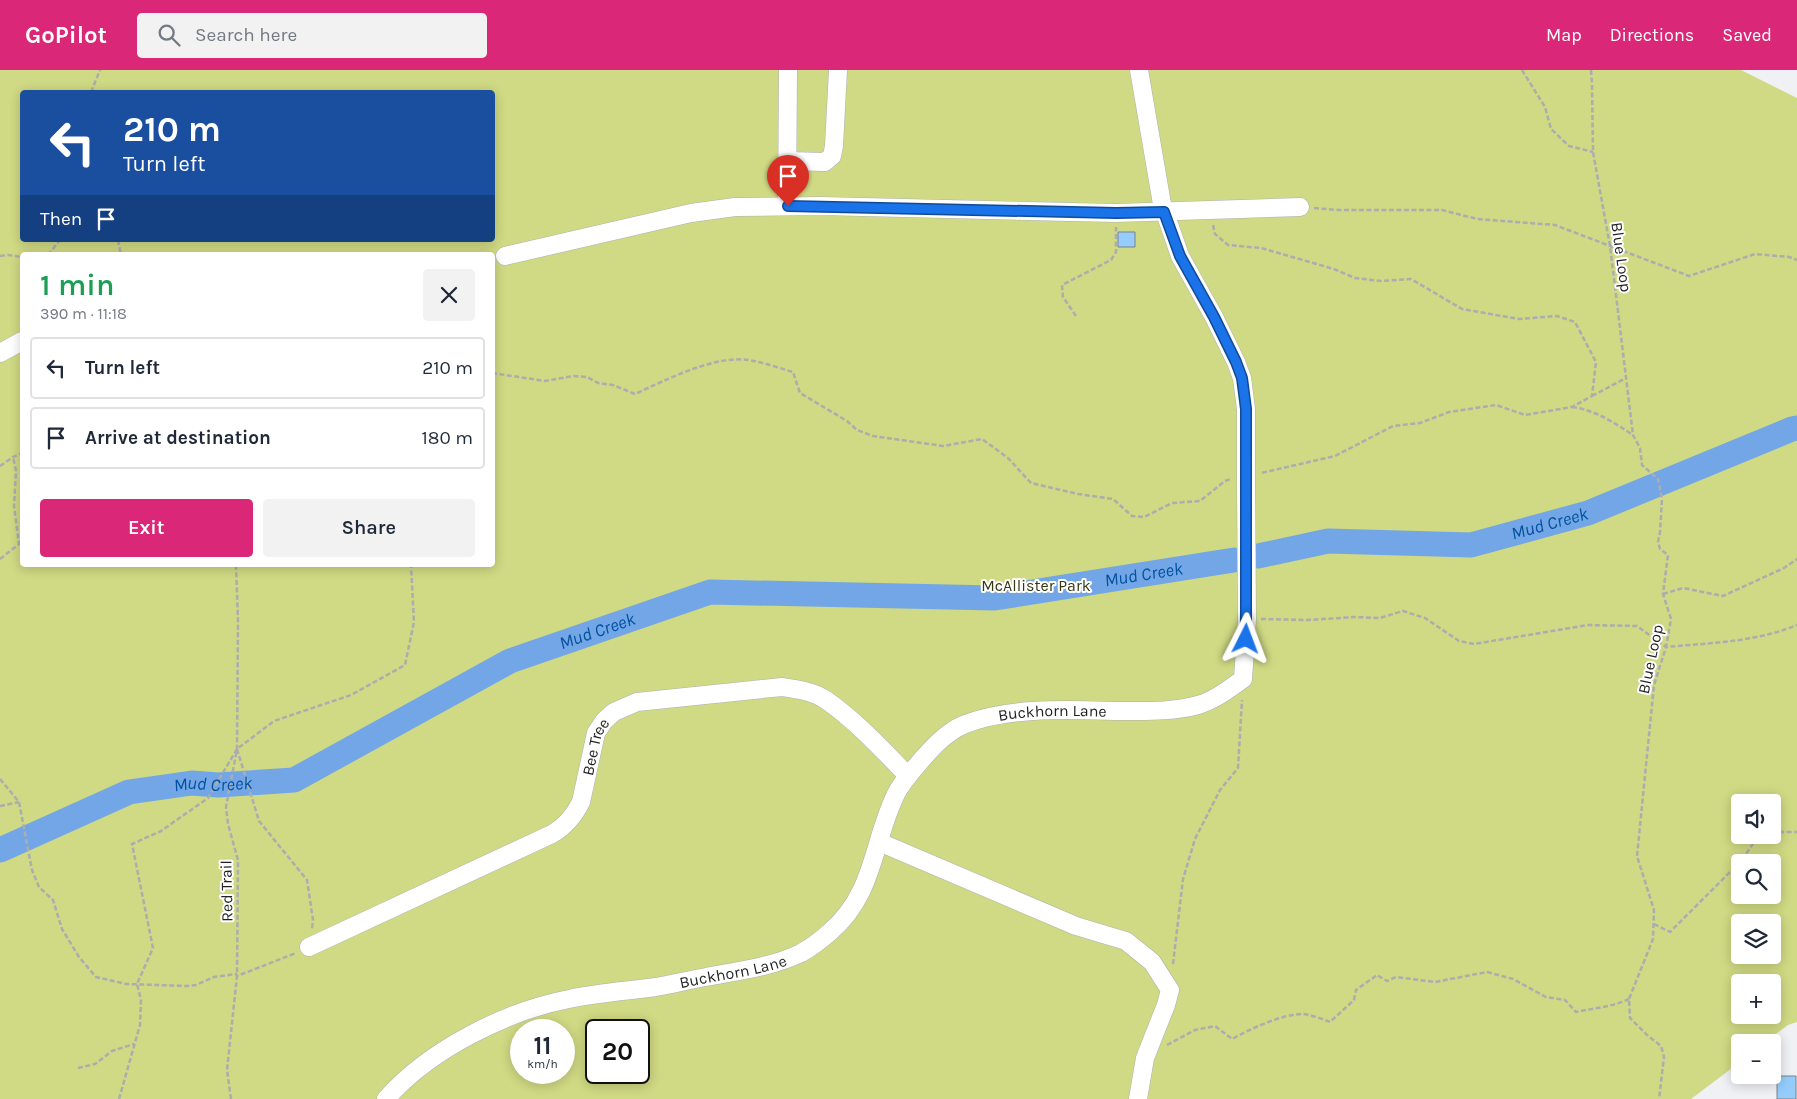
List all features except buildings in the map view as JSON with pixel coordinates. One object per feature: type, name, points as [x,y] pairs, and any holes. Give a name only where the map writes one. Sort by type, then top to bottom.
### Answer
[{"type":"lane","points":[[788,70],[788,206]]},
{"type":"lane","points":[[788,161],[825,162],[832,156],[838,70]]},
{"type":"lane","points":[[1138,70],[1164,212],[1180,256],[1214,317],[1242,378],[1246,409],[1247,619],[1243,679]]},
{"type":"lane","points":[[505,256],[691,213],[735,207],[788,206],[1116,213],[1300,207]]},
{"type":"lane","points":[[0,353],[20,342]]},
{"type":"lane","name":"Buckhorn Lane","points":[[386,1099],[419,1067],[486,1027],[509,1016],[569,998],[657,986],[733,972],[800,954],[821,940],[852,909],[861,894],[893,802],[908,776],[936,743],[962,726],[999,715],[1022,712],[1087,710],[1161,711],[1198,704],[1217,697],[1243,679]]},
{"type":"lane","name":"Bee Tree","points":[[309,948],[562,828],[576,812],[581,802],[596,733],[604,721],[614,712],[638,702],[782,687],[794,688],[825,699],[871,737],[908,776]]},
{"type":"lane","points":[[879,842],[1076,926],[1126,941],[1152,962],[1170,990],[1145,1058],[1138,1099]]},
{"type":"path","points":[[92,90],[100,70]]},
{"type":"path","points":[[1522,70],[1545,107],[1551,129],[1569,146],[1593,152]]},
{"type":"path","name":"Blue Loop","points":[[1590,70],[1593,152],[1610,246],[1633,435],[1640,448],[1642,465],[1658,479],[1662,500],[1658,542],[1660,549],[1668,555],[1663,594],[1670,619],[1666,647],[1654,685],[1638,856],[1654,910],[1653,939],[1629,999]]},
{"type":"path","points":[[1300,207],[1338,210],[1442,210],[1477,219],[1555,225],[1689,276],[1755,254],[1789,257],[1797,260]]},
{"type":"path","points":[[1211,210],[1215,234],[1228,245],[1261,248],[1334,269],[1355,278],[1381,281],[1411,279],[1462,309],[1519,319],[1557,316],[1574,322],[1596,362],[1592,396]]},
{"type":"path","points":[[1076,316],[1063,297],[1062,285],[1112,260],[1116,252],[1116,213]]},
{"type":"path","points":[[50,252],[58,242]]},
{"type":"path","points":[[0,256],[20,257]]},
{"type":"path","points":[[495,372],[545,380],[573,376],[587,377],[598,383],[613,385],[635,394],[716,361],[747,360],[793,372],[800,393],[857,430],[873,436],[943,446],[982,439],[1008,458],[1031,483],[1078,494],[1113,499],[1132,516],[1144,517],[1172,503],[1200,501],[1225,481],[1335,456],[1393,426],[1420,423],[1449,412],[1496,405],[1525,415],[1572,407],[1586,409],[1604,417],[1633,435]]},
{"type":"path","points":[[1572,407],[1626,378]]},
{"type":"path","points":[[0,466],[20,454]]},
{"type":"path","points":[[0,559],[19,544],[14,506],[16,471],[13,457]]},
{"type":"path","points":[[1663,594],[1683,588],[1723,596],[1784,568],[1797,559]]},
{"type":"path","name":"Red Trail","points":[[231,1099],[227,1070],[237,976],[238,860],[228,824],[226,807],[237,749],[238,621],[236,567]]},
{"type":"path","points":[[119,1099],[140,1025],[140,1000],[137,984],[154,948],[132,844],[161,831],[208,798],[237,749],[274,721],[351,695],[406,665],[414,622],[411,567]]},
{"type":"path","points":[[1247,619],[1380,618],[1403,611],[1425,618],[1459,641],[1474,644],[1588,625],[1637,626],[1666,647],[1733,641],[1784,630],[1797,625]]},
{"type":"path","points":[[1170,990],[1183,879],[1195,839],[1220,790],[1238,768],[1243,679]]},
{"type":"path","points":[[0,780],[19,802],[32,870],[40,887],[53,900],[62,929],[79,957],[96,977],[116,982],[137,984],[196,985],[214,977],[236,974],[237,976],[309,948],[313,920],[307,880],[259,821],[237,749]]},
{"type":"path","points":[[0,806],[19,802]]},
{"type":"path","points":[[1781,832],[1797,832]]},
{"type":"path","points":[[1654,924],[1670,932],[1742,860],[1753,844]]},
{"type":"path","points":[[1145,1058],[1195,1030],[1215,1026],[1232,1039],[1248,1030],[1304,1014],[1330,1022],[1354,1000],[1356,990],[1377,975],[1386,981],[1396,977],[1435,982],[1487,972],[1513,979],[1546,997],[1565,1000],[1576,1012],[1605,1006],[1615,1006],[1629,999],[1630,1018],[1660,1046],[1664,1057],[1659,1099]]},
{"type":"path","points":[[78,1068],[95,1064],[112,1051],[134,1044]]},
{"type":"green space","name":"McAllister Park","points":[[0,70],[1741,70],[1797,98],[1797,1022],[1788,1025],[1776,1034],[1731,1034],[1731,1069],[1691,1099],[0,1099]]},
{"type":"waterway","name":"Mud Creek","points":[[1258,556],[1328,541],[1471,545],[1588,513],[1797,428]]},
{"type":"waterway","name":"Mud Creek","points":[[0,850],[129,792],[192,783],[218,785],[294,780],[510,661],[710,592],[995,598],[1234,560]]},
{"type":"route","points":[[788,206],[1116,213],[1164,212],[1180,256],[1214,317],[1242,378],[1246,409],[1246,639]]}]
